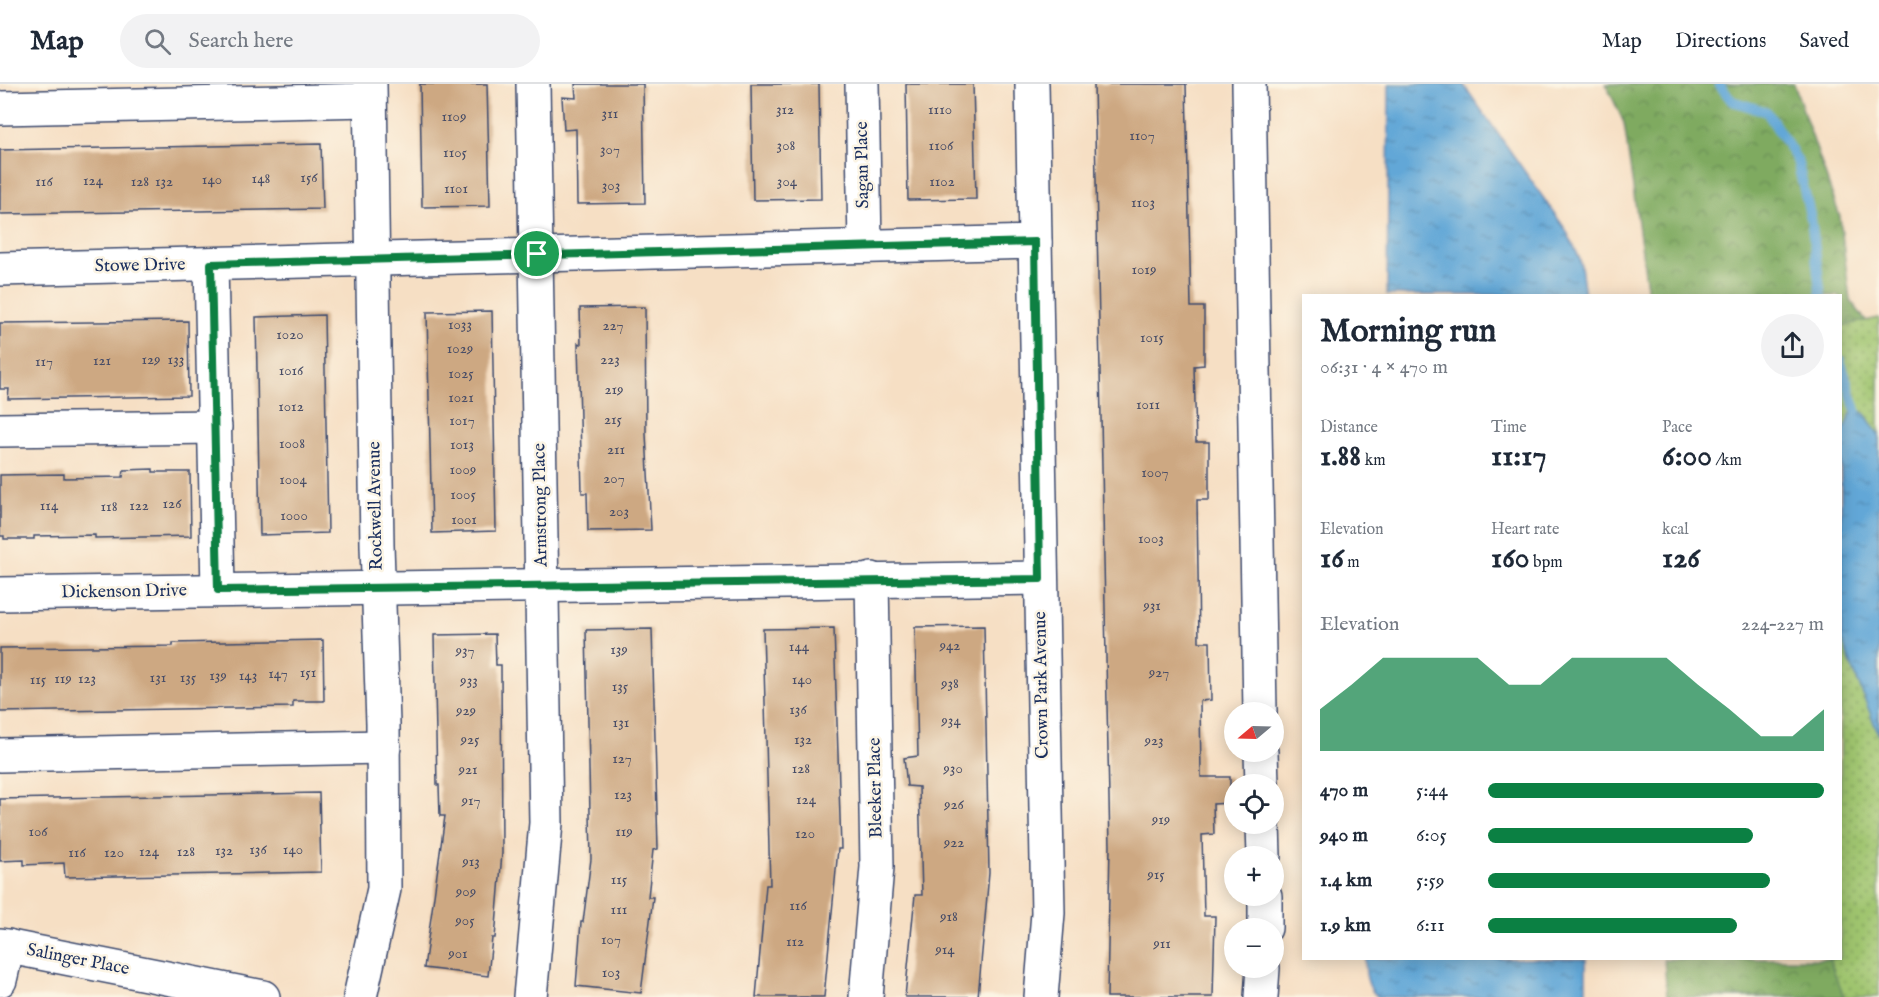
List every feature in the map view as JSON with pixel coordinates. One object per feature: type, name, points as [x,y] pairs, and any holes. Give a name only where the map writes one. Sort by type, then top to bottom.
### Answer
[{"type":"street","name":"Armstrong Place","points":[[530,997],[546,823],[533,84]]},
{"type":"street","name":"Sagan Place","points":[[862,84],[865,245]]},
{"type":"street","name":"Crown Park Avenue","points":[[1032,84],[1047,913],[1041,997]]},
{"type":"street","points":[[1249,84],[1260,702]]},
{"type":"street","points":[[0,108],[370,92]]},
{"type":"street","name":"Rockwell Avenue","points":[[360,997],[384,889],[384,747],[378,588],[370,92]]},
{"type":"street","name":"Stowe Drive","points":[[0,268],[1035,242]]},
{"type":"street","points":[[211,264],[218,590]]},
{"type":"street","points":[[0,430],[215,427]]},
{"type":"street","name":"Dickenson Drive","points":[[0,594],[872,579],[1040,579]]},
{"type":"street","name":"Bleeker Place","points":[[866,997],[877,867],[872,579]]},
{"type":"street","points":[[0,755],[384,747]]},
{"type":"street","points":[[0,980],[4,945]]},
{"type":"street","name":"Salinger Place","points":[[4,945],[262,997]]},
{"type":"street","points":[[1261,997],[1262,978]]},
{"type":"green space","points":[[1606,84],[1794,84],[1840,217],[1850,300],[1879,337],[1842,401],[1842,294],[1648,294],[1624,123]]},
{"type":"green space","points":[[1879,318],[1879,997],[1844,997],[1829,960],[1842,960],[1842,326]]},
{"type":"green space","points":[[1664,960],[1839,960],[1858,997],[1667,997]]},
{"type":"water","points":[[1389,84],[1463,84],[1566,230],[1580,259],[1585,294],[1387,294]]},
{"type":"water","points":[[1856,410],[1865,414],[1879,435],[1879,736],[1842,641],[1842,434],[1850,415]]},
{"type":"water","points":[[1366,960],[1586,960],[1586,997],[1378,997],[1371,989],[1365,968]]},
{"type":"building","points":[[420,84],[487,84],[490,206],[422,207]]},
{"type":"building","points":[[575,84],[643,84],[645,203],[577,204],[576,129],[564,130],[562,97],[576,98]]},
{"type":"building","points":[[751,84],[819,84],[821,199],[753,200]]},
{"type":"building","points":[[906,84],[973,84],[976,199],[908,200]]},
{"type":"building","points":[[1094,84],[1186,84],[1191,307],[1204,307],[1204,365],[1194,366],[1196,442],[1209,442],[1209,500],[1197,500],[1199,642],[1210,642],[1211,700],[1200,701],[1201,777],[1224,777],[1224,803],[1213,804],[1214,834],[1202,835],[1204,916],[1215,916],[1213,997],[1107,997],[1110,846]]},
{"type":"building","points":[[321,144],[323,209],[0,214],[0,150]]},
{"type":"building","points":[[645,307],[646,434],[651,530],[588,531],[587,493],[582,493],[578,343],[581,344],[580,308]]},
{"type":"building","points":[[492,311],[496,531],[432,533],[427,312]]},
{"type":"building","points":[[324,315],[328,533],[260,535],[256,317]]},
{"type":"building","points":[[188,321],[189,396],[8,399],[9,389],[0,389],[0,323]]},
{"type":"building","points":[[153,469],[153,472],[190,472],[191,536],[95,538],[95,535],[4,539],[4,536],[0,536],[0,475],[64,474],[64,478],[123,477],[124,470]]},
{"type":"building","points":[[984,626],[989,873],[978,997],[905,997],[915,895],[922,895],[919,787],[907,786],[904,758],[918,756],[915,627]]},
{"type":"building","points":[[834,628],[841,849],[838,849],[824,997],[756,997],[766,885],[770,885],[763,629]]},
{"type":"building","points":[[652,629],[658,849],[653,850],[648,897],[653,897],[641,993],[576,986],[581,922],[583,922],[591,859],[586,630]]},
{"type":"building","points":[[495,634],[496,665],[501,665],[502,853],[495,938],[492,938],[488,976],[424,968],[445,816],[440,816],[439,785],[437,785],[434,635]]},
{"type":"building","points":[[323,640],[324,701],[293,701],[293,707],[0,712],[0,648],[173,646],[173,643]]},
{"type":"building","points":[[319,793],[321,872],[65,877],[64,863],[24,865],[24,860],[0,861],[0,799]]},
{"type":"waterway","points":[[1719,84],[1732,101],[1767,112],[1797,160],[1811,219],[1821,294]]},
{"type":"waterway","points":[[1842,366],[1856,410]]},
{"type":"route","points":[[1035,242],[1040,579],[872,579],[672,585],[218,590],[211,264],[537,254],[1035,242]]}]
